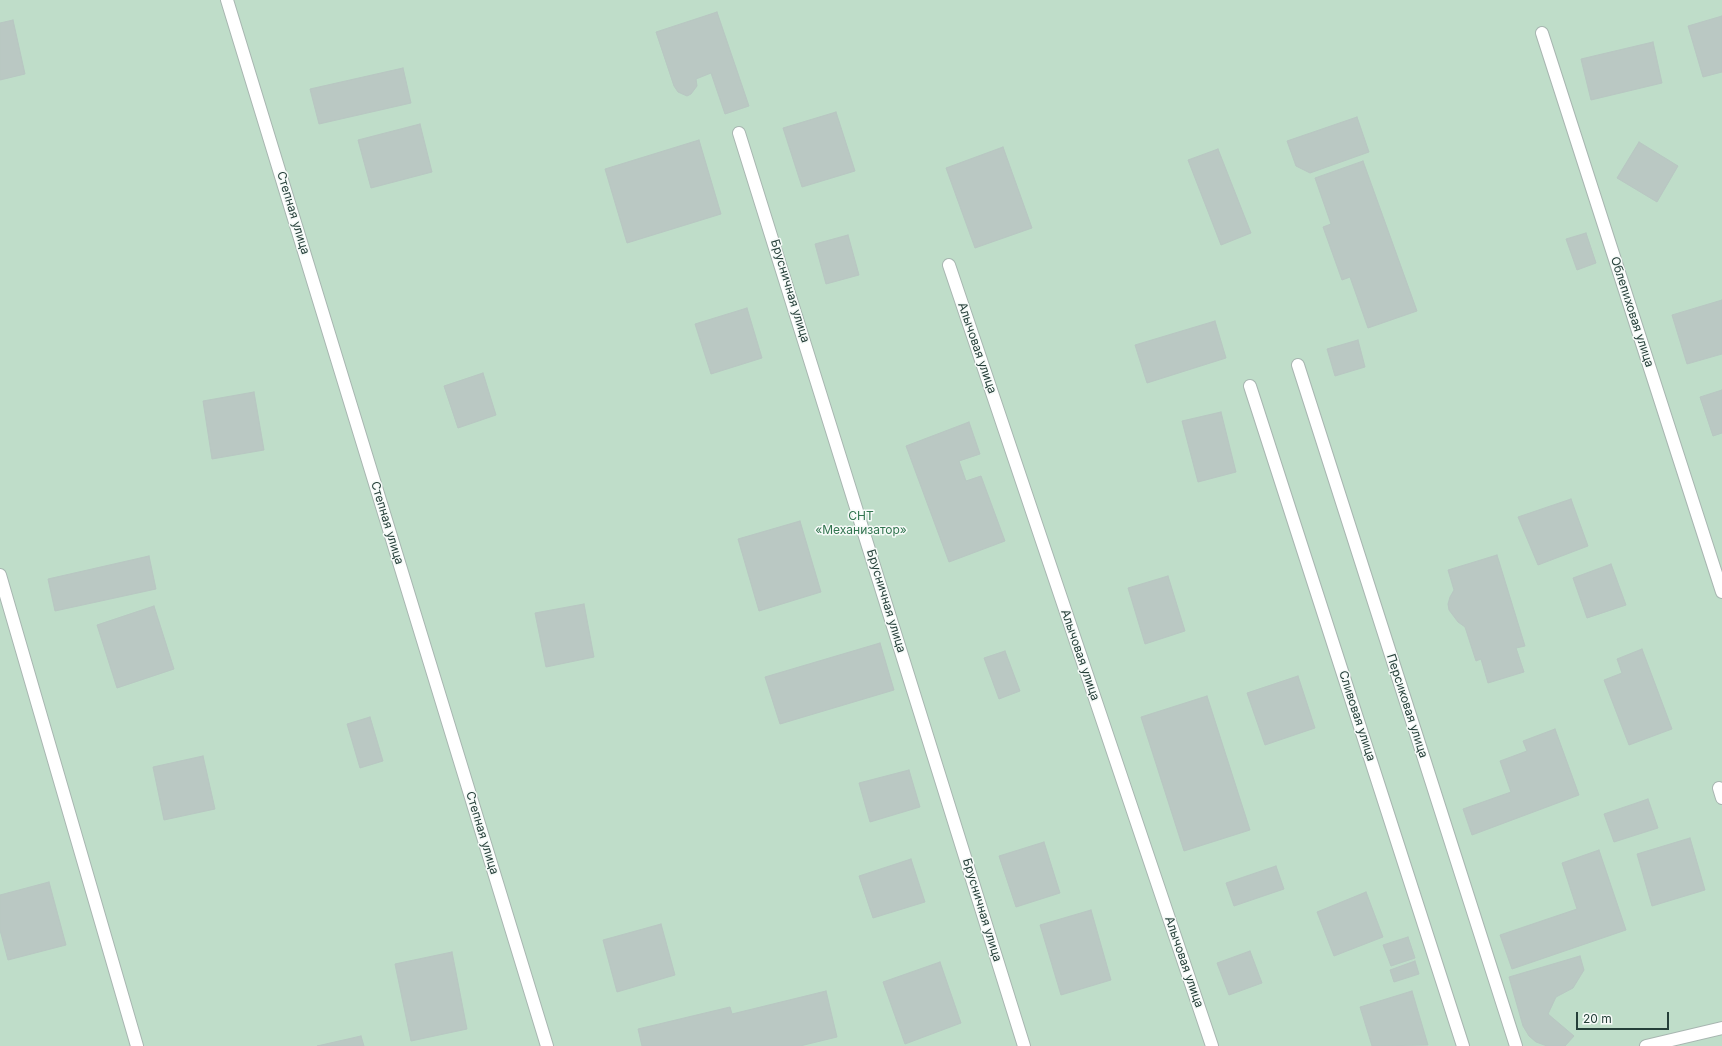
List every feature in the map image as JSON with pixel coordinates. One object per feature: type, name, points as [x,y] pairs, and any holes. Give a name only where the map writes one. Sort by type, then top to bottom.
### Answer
[{"type":"street","name":"Степная улица","points":[[228,0],[547,1046]]},
{"type":"street","name":"Облепиховая улица","points":[[1542,33],[1722,592]]},
{"type":"street","name":"Брусничная улица","points":[[740,133],[1024,1046]]},
{"type":"street","name":"Алычовая улица","points":[[949,265],[1212,1046]]},
{"type":"street","name":"Персиковая улица","points":[[1298,365],[1516,1046]]},
{"type":"street","name":"Сливовая улица","points":[[1250,386],[1463,1046]]},
{"type":"street","points":[[0,574],[137,1046]]},
{"type":"street","points":[[1646,1046],[1722,1028]]},
{"type":"green space","name":"СНТ «Механизатор»","points":[[0,0],[1722,0],[1722,1046],[0,1046]]},
{"type":"building","points":[[717,12],[749,106],[725,114],[711,73],[696,79],[697,86],[691,94],[687,96],[678,92],[674,86],[656,32]]},
{"type":"building","points":[[1722,16],[1722,72],[1703,77],[1688,26]]},
{"type":"building","points":[[13,20],[25,74],[0,80],[0,23]]},
{"type":"building","points":[[1653,42],[1662,83],[1591,100],[1581,59]]},
{"type":"building","points":[[403,68],[411,103],[319,124],[310,89]]},
{"type":"building","points":[[836,112],[855,171],[802,187],[783,128]]},
{"type":"building","points":[[1357,117],[1369,152],[1310,173],[1296,166],[1287,141]]},
{"type":"building","points":[[420,124],[432,172],[371,188],[358,140]]},
{"type":"building","points":[[699,140],[721,214],[627,243],[605,169]]},
{"type":"building","points":[[1639,142],[1678,166],[1657,202],[1617,178]]},
{"type":"building","points":[[1003,147],[1032,228],[975,248],[946,168]]},
{"type":"building","points":[[1218,149],[1251,233],[1221,245],[1188,160]]},
{"type":"building","points":[[1363,161],[1417,311],[1368,328],[1350,277],[1342,280],[1323,227],[1331,224],[1315,178]]},
{"type":"building","points":[[1586,233],[1596,263],[1577,270],[1566,239]]},
{"type":"building","points":[[848,235],[859,275],[826,284],[815,244]]},
{"type":"building","points":[[1722,300],[1722,354],[1687,364],[1672,315]]},
{"type":"building","points":[[747,308],[762,358],[711,374],[695,324]]},
{"type":"building","points":[[1215,321],[1226,358],[1147,383],[1135,345]]},
{"type":"building","points":[[1358,340],[1365,367],[1335,376],[1327,349]]},
{"type":"building","points":[[483,373],[496,415],[458,428],[444,386]]},
{"type":"building","points":[[1722,390],[1722,433],[1713,436],[1700,397]]},
{"type":"building","points":[[254,392],[264,450],[212,459],[203,401]]},
{"type":"building","points":[[1221,412],[1236,472],[1198,482],[1182,421]]},
{"type":"building","points":[[969,422],[980,454],[959,461],[966,481],[981,476],[1005,541],[949,562],[906,446]]},
{"type":"building","points":[[1571,499],[1588,546],[1538,565],[1518,517]]},
{"type":"building","points":[[800,521],[821,592],[759,611],[738,539]]},
{"type":"building","points":[[1497,555],[1525,646],[1516,648],[1524,672],[1488,683],[1481,659],[1476,661],[1465,627],[1458,622],[1449,610],[1448,604],[1454,590],[1448,570]]},
{"type":"building","points":[[149,556],[156,589],[55,611],[48,579]]},
{"type":"building","points":[[1611,564],[1626,605],[1587,618],[1573,578]]},
{"type":"building","points":[[1168,576],[1185,631],[1145,644],[1128,588]]},
{"type":"building","points":[[584,604],[594,657],[546,667],[535,613]]},
{"type":"building","points":[[154,606],[174,669],[117,688],[97,625]]},
{"type":"building","points":[[880,643],[894,690],[780,724],[765,677]]},
{"type":"building","points":[[1642,649],[1672,729],[1629,745],[1604,680],[1622,673],[1617,659]]},
{"type":"building","points":[[1005,651],[1020,691],[999,699],[984,658]]},
{"type":"building","points":[[1298,676],[1315,728],[1265,745],[1247,693]]},
{"type":"building","points":[[1207,696],[1250,830],[1184,851],[1141,717]]},
{"type":"building","points":[[370,717],[383,761],[360,768],[347,724]]},
{"type":"building","points":[[1555,729],[1579,795],[1472,835],[1463,809],[1511,792],[1500,761],[1527,751],[1523,741]]},
{"type":"building","points":[[203,756],[215,809],[164,820],[153,767]]},
{"type":"building","points":[[909,770],[920,807],[870,822],[859,783]]},
{"type":"building","points":[[1648,799],[1658,828],[1614,842],[1604,814]]},
{"type":"building","points":[[1690,838],[1705,890],[1652,906],[1637,854]]},
{"type":"building","points":[[1044,842],[1060,893],[1016,907],[999,856]]},
{"type":"building","points":[[1599,850],[1626,930],[1512,969],[1500,935],[1577,909],[1562,863]]},
{"type":"building","points":[[911,859],[925,902],[873,918],[859,876]]},
{"type":"building","points":[[1276,866],[1284,889],[1234,906],[1226,883]]},
{"type":"building","points":[[49,882],[66,945],[8,960],[0,930],[0,895]]},
{"type":"building","points":[[1366,892],[1383,937],[1334,956],[1317,912]]},
{"type":"building","points":[[1091,910],[1111,980],[1061,995],[1040,925]]},
{"type":"building","points":[[661,924],[675,975],[617,992],[603,940]]},
{"type":"building","points":[[1408,937],[1415,958],[1391,966],[1383,945]]},
{"type":"building","points":[[1250,951],[1262,983],[1229,995],[1217,963]]},
{"type":"building","points":[[452,952],[467,1029],[411,1041],[395,964]]},
{"type":"building","points":[[1580,956],[1584,970],[1573,988],[1556,997],[1548,1014],[1574,1036],[1565,1046],[1547,1046],[1536,1042],[1529,1036],[1523,1026],[1509,977]]},
{"type":"building","points":[[1415,961],[1419,974],[1394,982],[1390,970]]},
{"type":"building","points":[[940,962],[961,1023],[905,1044],[883,982]]},
{"type":"building","points":[[826,991],[837,1037],[800,1046],[642,1046],[638,1029],[730,1007],[732,1014]]},
{"type":"building","points":[[1412,991],[1428,1045],[1372,1046],[1360,1007]]},
{"type":"building","points":[[361,1036],[364,1046],[317,1046]]}]
